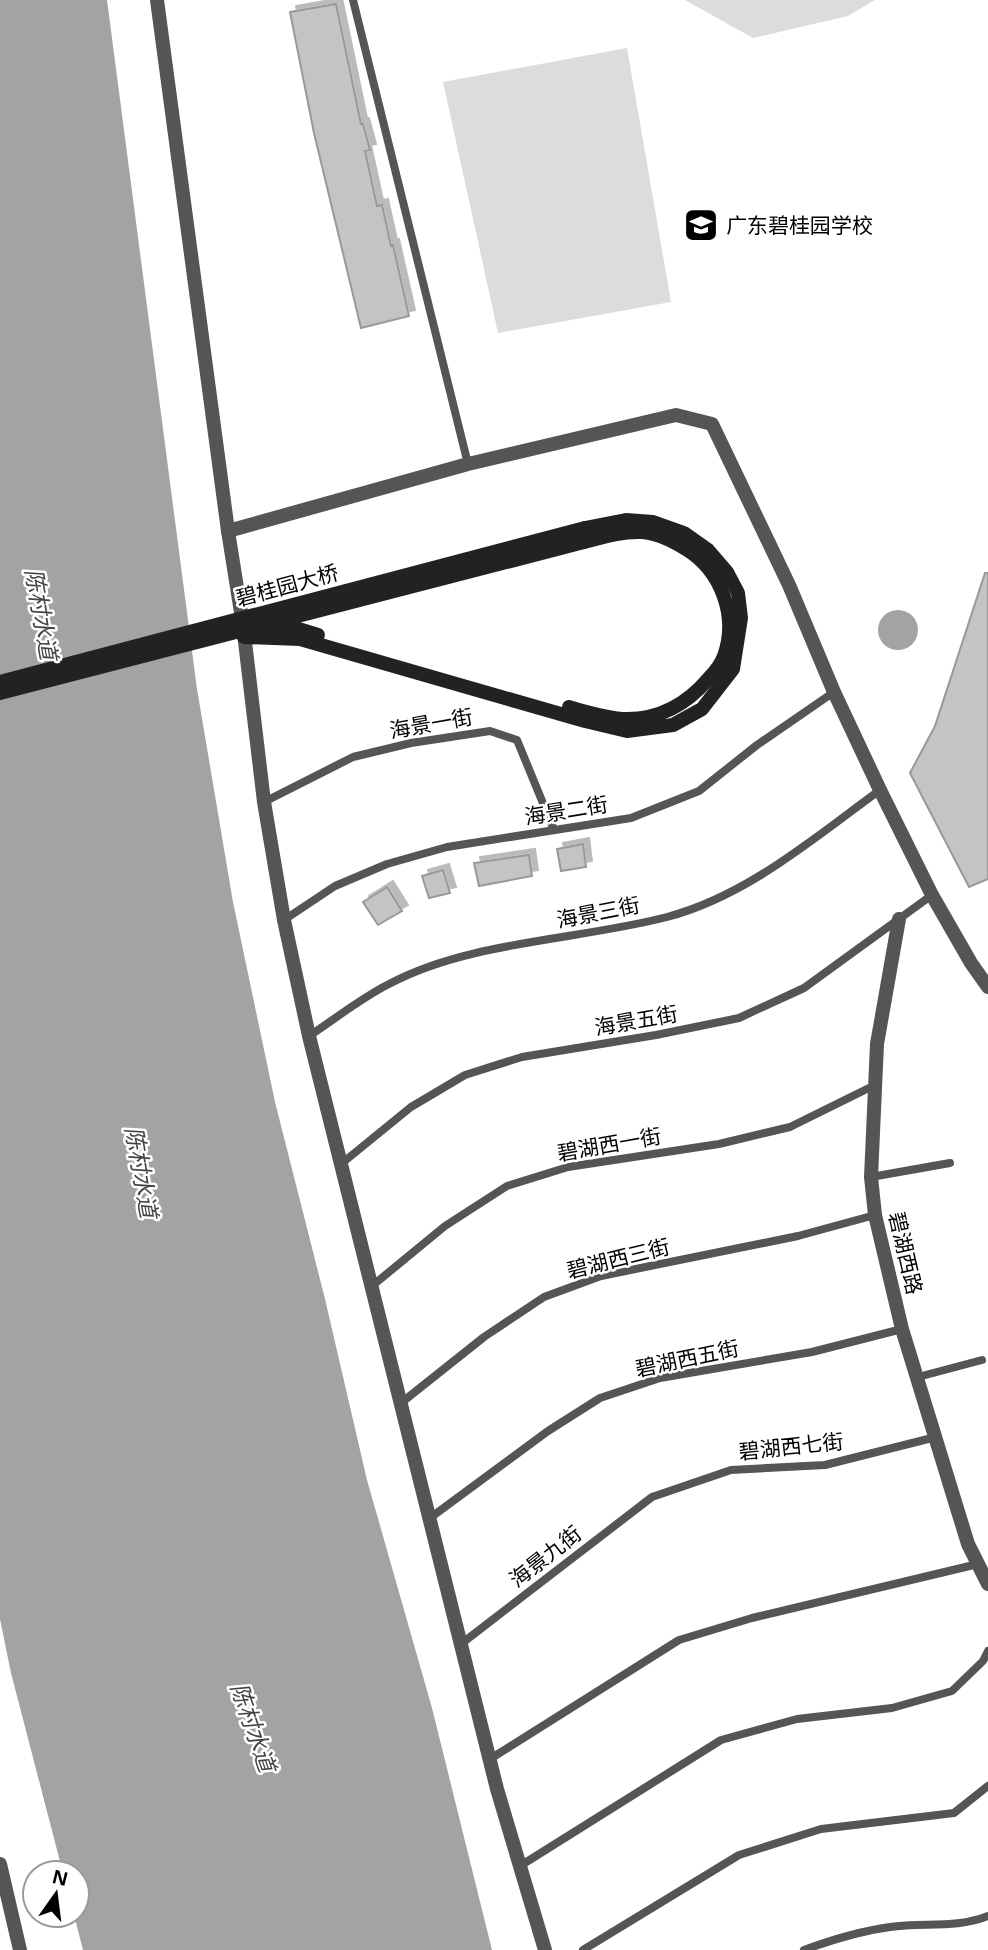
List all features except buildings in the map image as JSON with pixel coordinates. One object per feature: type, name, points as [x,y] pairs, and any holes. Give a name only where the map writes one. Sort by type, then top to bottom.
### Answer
[{"type":"main road","points":[[243,631],[292,627],[577,709],[626,719],[664,713],[694,697],[724,657],[730,627],[726,599],[715,576],[696,555],[670,539],[644,532],[584,535]]},
{"type":"main road","name":"碧桂园大桥","points":[[0,682],[584,535]]},
{"type":"main road","name":"碧桂园大桥","points":[[0,693],[584,535]]},
{"type":"street","points":[[157,0],[264,802],[284,920],[309,1036],[489,1759],[545,1950]]},
{"type":"street","points":[[228,531],[468,464],[676,415],[712,424],[789,585],[834,692],[880,790],[932,895],[988,987]]},
{"type":"street","name":"碧湖西路","points":[[899,919],[877,1044],[871,1177],[875,1215],[902,1329],[968,1544],[988,1584]]},
{"type":"street","points":[[0,1864],[20,1950]]},
{"type":"lane","points":[[353,0],[468,464]]},
{"type":"lane","name":"海景二街","points":[[284,920],[335,886],[387,864],[447,847],[631,818],[699,791],[757,745],[834,692]]},
{"type":"lane","name":"海景一街","points":[[264,802],[353,757],[411,743],[490,731],[517,740],[554,830]]},
{"type":"lane","name":"海景三街","points":[[309,1036],[389,983],[444,962],[668,917],[732,892],[791,855],[880,790]]},
{"type":"lane","name":"海景五街","points":[[341,1164],[411,1107],[466,1075],[522,1057],[656,1035],[738,1018],[804,988],[932,895]]},
{"type":"lane","name":"碧湖西一街","points":[[372,1286],[445,1226],[507,1186],[568,1167],[719,1144],[790,1126],[876,1085]]},
{"type":"lane","points":[[871,1177],[950,1163]]},
{"type":"lane","name":"碧湖西三街","points":[[401,1403],[484,1337],[544,1297],[601,1276],[798,1236],[875,1215]]},
{"type":"lane","name":"碧湖西五街","points":[[430,1518],[548,1431],[600,1398],[660,1378],[812,1352],[902,1329]]},
{"type":"lane","points":[[918,1377],[982,1360]]},
{"type":"lane","name":"碧湖西七街","points":[[652,1497],[731,1470],[825,1465],[936,1437]]},
{"type":"lane","name":"海景九街","points":[[461,1644],[652,1497]]},
{"type":"lane","points":[[489,1759],[680,1640],[752,1618],[978,1564]]},
{"type":"lane","points":[[520,1866],[721,1740],[797,1718],[892,1708],[952,1691],[983,1661],[988,1651]]},
{"type":"lane","points":[[583,1950],[739,1855],[821,1829],[954,1813],[988,1786]]},
{"type":"lane","points":[[804,1950],[829,1941],[890,1927],[970,1924],[988,1916]]},
{"type":"shaded area","points":[[685,0],[875,0],[848,16],[753,38]]},
{"type":"shaded area","points":[[627,48],[671,302],[498,333],[443,82]]},
{"type":"water","name":"陈村水道","points":[[0,0],[107,0],[197,689],[233,902],[275,1102],[367,1480],[432,1708],[492,1950],[83,1950],[78,1929],[91,1929],[91,1859],[59,1859],[11,1673],[0,1619]]},
{"type":"water","points":[[898,610],[912,616],[918,630],[912,644],[898,650],[884,644],[878,630],[884,616]]},
{"type":"place","name":"广东碧桂园学校","points":[[701,225]]}]
